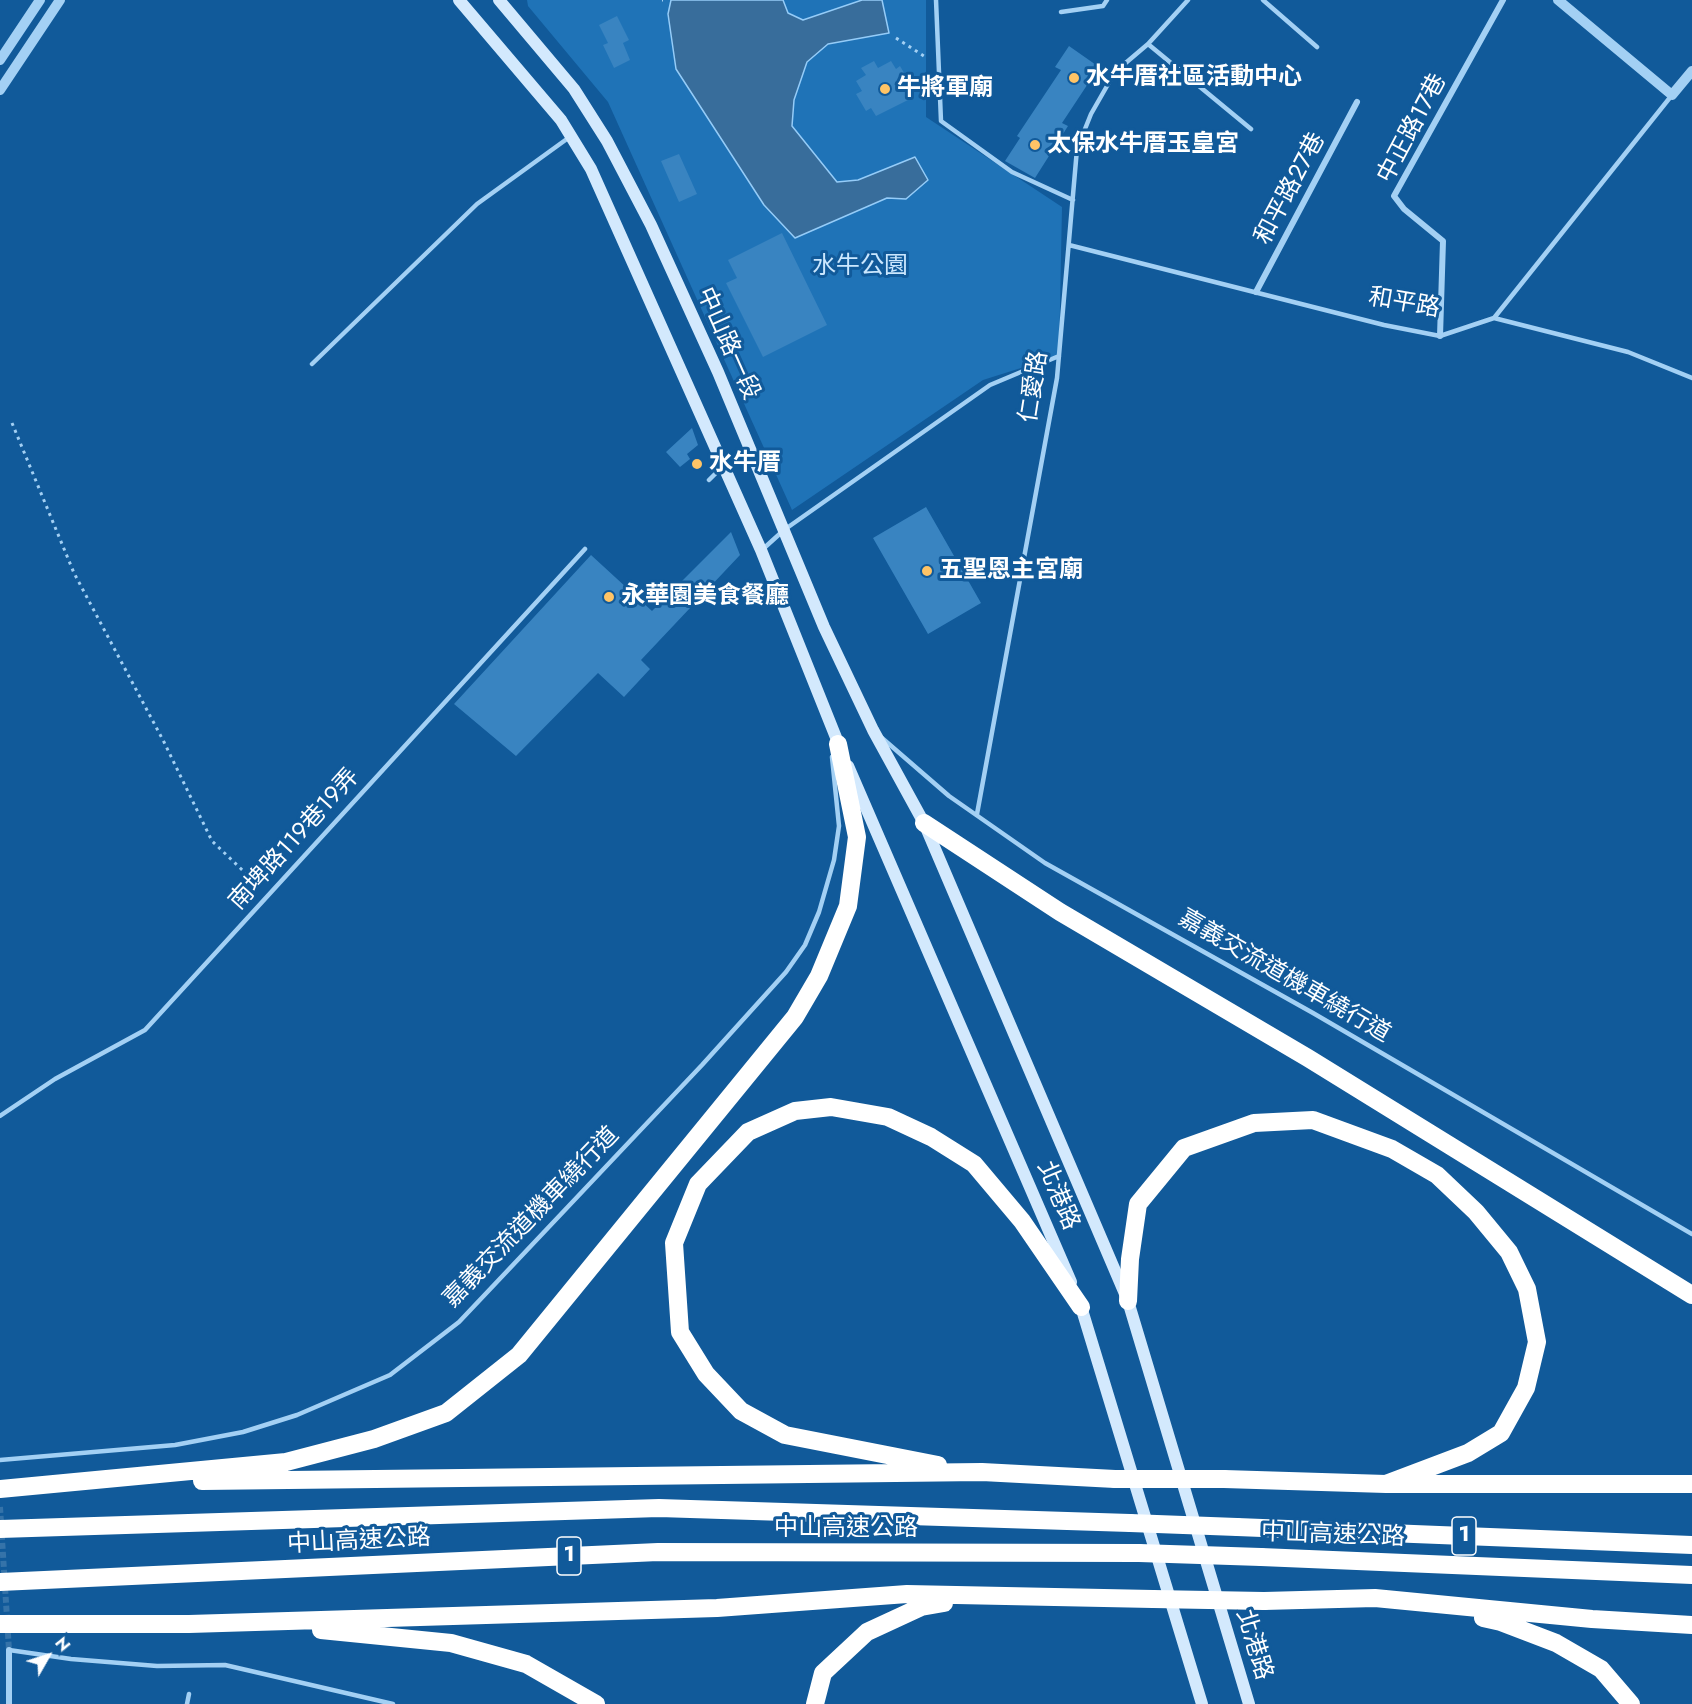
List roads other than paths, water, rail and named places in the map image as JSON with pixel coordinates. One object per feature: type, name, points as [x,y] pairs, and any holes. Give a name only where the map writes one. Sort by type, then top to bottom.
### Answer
[{"type":"highway","points":[[0,1489],[286,1462],[374,1439],[446,1413],[519,1354],[795,1017],[819,976],[848,906],[857,837],[838,744]]},
{"type":"highway","points":[[924,823],[1060,912],[1308,1058],[1692,1295]]},
{"type":"highway","points":[[982,1473],[785,1435],[741,1411],[706,1374],[680,1332],[674,1243],[698,1184],[748,1132],[795,1111],[831,1107],[888,1117],[931,1137],[974,1164],[1022,1221],[1082,1307]]},
{"type":"highway","points":[[1128,1301],[1130,1259],[1138,1204],[1184,1148],[1254,1123],[1313,1120],[1392,1149],[1437,1175],[1476,1212],[1509,1252],[1527,1289],[1537,1342],[1526,1388],[1501,1433],[1468,1453],[1386,1484]]},
{"type":"highway","points":[[83,1482],[982,1473],[1115,1479],[1224,1479],[1386,1484],[1692,1484]]},
{"type":"highway","name":"中山高速公路","points":[[0,1529],[659,1508],[1130,1523],[1692,1545]]},
{"type":"highway","name":"中山高速公路","points":[[0,1582],[658,1552],[1139,1553],[1692,1575]]},
{"type":"highway","points":[[0,1624],[154,1624],[717,1608],[907,1594],[1264,1601],[1375,1598],[1592,1619],[1692,1625]]},
{"type":"highway","points":[[815,1704],[823,1673],[867,1632],[921,1607],[1003,1595]]},
{"type":"highway","points":[[1375,1598],[1501,1622],[1556,1644],[1601,1669],[1631,1704]]},
{"type":"highway","points":[[154,1624],[346,1631],[451,1643],[526,1664],[596,1704]]},
{"type":"main road","points":[[459,0],[561,120],[591,169],[761,550],[828,722]]},
{"type":"main road","name":"中山路一段","points":[[499,0],[574,88],[607,141],[651,225],[718,372],[824,627],[873,730]]},
{"type":"main road","name":"北港路","points":[[828,722],[903,888],[1082,1307],[1202,1704]]},
{"type":"main road","name":"北港路","points":[[873,730],[924,823],[1128,1301],[1249,1704]]},
{"type":"street","points":[[0,60],[40,0]]},
{"type":"street","points":[[0,90],[60,0]]},
{"type":"street","name":"中正路17巷","points":[[1440,336],[1443,241],[1404,209],[1394,196],[1503,0]]},
{"type":"street","points":[[1558,0],[1672,95],[1692,71]]},
{"type":"street","name":"和平路27巷","points":[[1256,292],[1357,102]]},
{"type":"street","points":[[9,1650],[9,1704]]},
{"type":"lane","points":[[936,0],[941,121],[1012,172],[1073,200]]},
{"type":"lane","points":[[1061,12],[1103,6],[1107,0]]},
{"type":"lane","name":"仁愛路","points":[[977,814],[1059,356],[1077,149],[1091,114],[1115,72],[1148,44],[1188,0]]},
{"type":"lane","points":[[1263,0],[1317,47]]},
{"type":"lane","points":[[1148,44],[1251,129]]},
{"type":"lane","points":[[1672,95],[1494,318],[1628,352],[1692,378]]},
{"type":"lane","points":[[312,364],[477,204],[571,136]]},
{"type":"lane","name":"和平路","points":[[1069,245],[1440,336],[1494,318]]},
{"type":"lane","points":[[761,550],[784,530],[990,385],[1059,356]]},
{"type":"lane","points":[[709,480],[723,466]]},
{"type":"lane","name":"南埤路119巷19弄","points":[[0,1116],[56,1079],[145,1030],[585,549]]},
{"type":"lane","name":"嘉義交流道機車繞行道","points":[[0,1460],[175,1445],[243,1432],[297,1415],[390,1375],[459,1322],[702,1065],[786,972],[805,945],[819,912],[834,860],[839,826],[828,722]]},
{"type":"lane","name":"嘉義交流道機車繞行道","points":[[873,730],[949,796],[1046,863],[1312,1012],[1692,1234]]},
{"type":"lane","points":[[9,1650],[71,1659],[157,1666],[225,1665],[393,1704]]},
{"type":"lane","points":[[187,1704],[189,1694]]},
{"type":"tunnel","points":[[0,1507],[9,1650]]},
{"type":"place","name":"水牛厝社區活動中心","points":[[1074,78]]},
{"type":"place","name":"牛將軍廟","points":[[885,89]]},
{"type":"place","name":"太保水牛厝玉皇宮","points":[[1035,145]]},
{"type":"place","name":"水牛厝","points":[[697,464]]},
{"type":"place","name":"五聖恩主宮廟","points":[[927,571]]},
{"type":"place","name":"永華園美食餐廳","points":[[609,597]]},
{"type":"park label","name":"水牛公園","points":[[860,267]]}]
